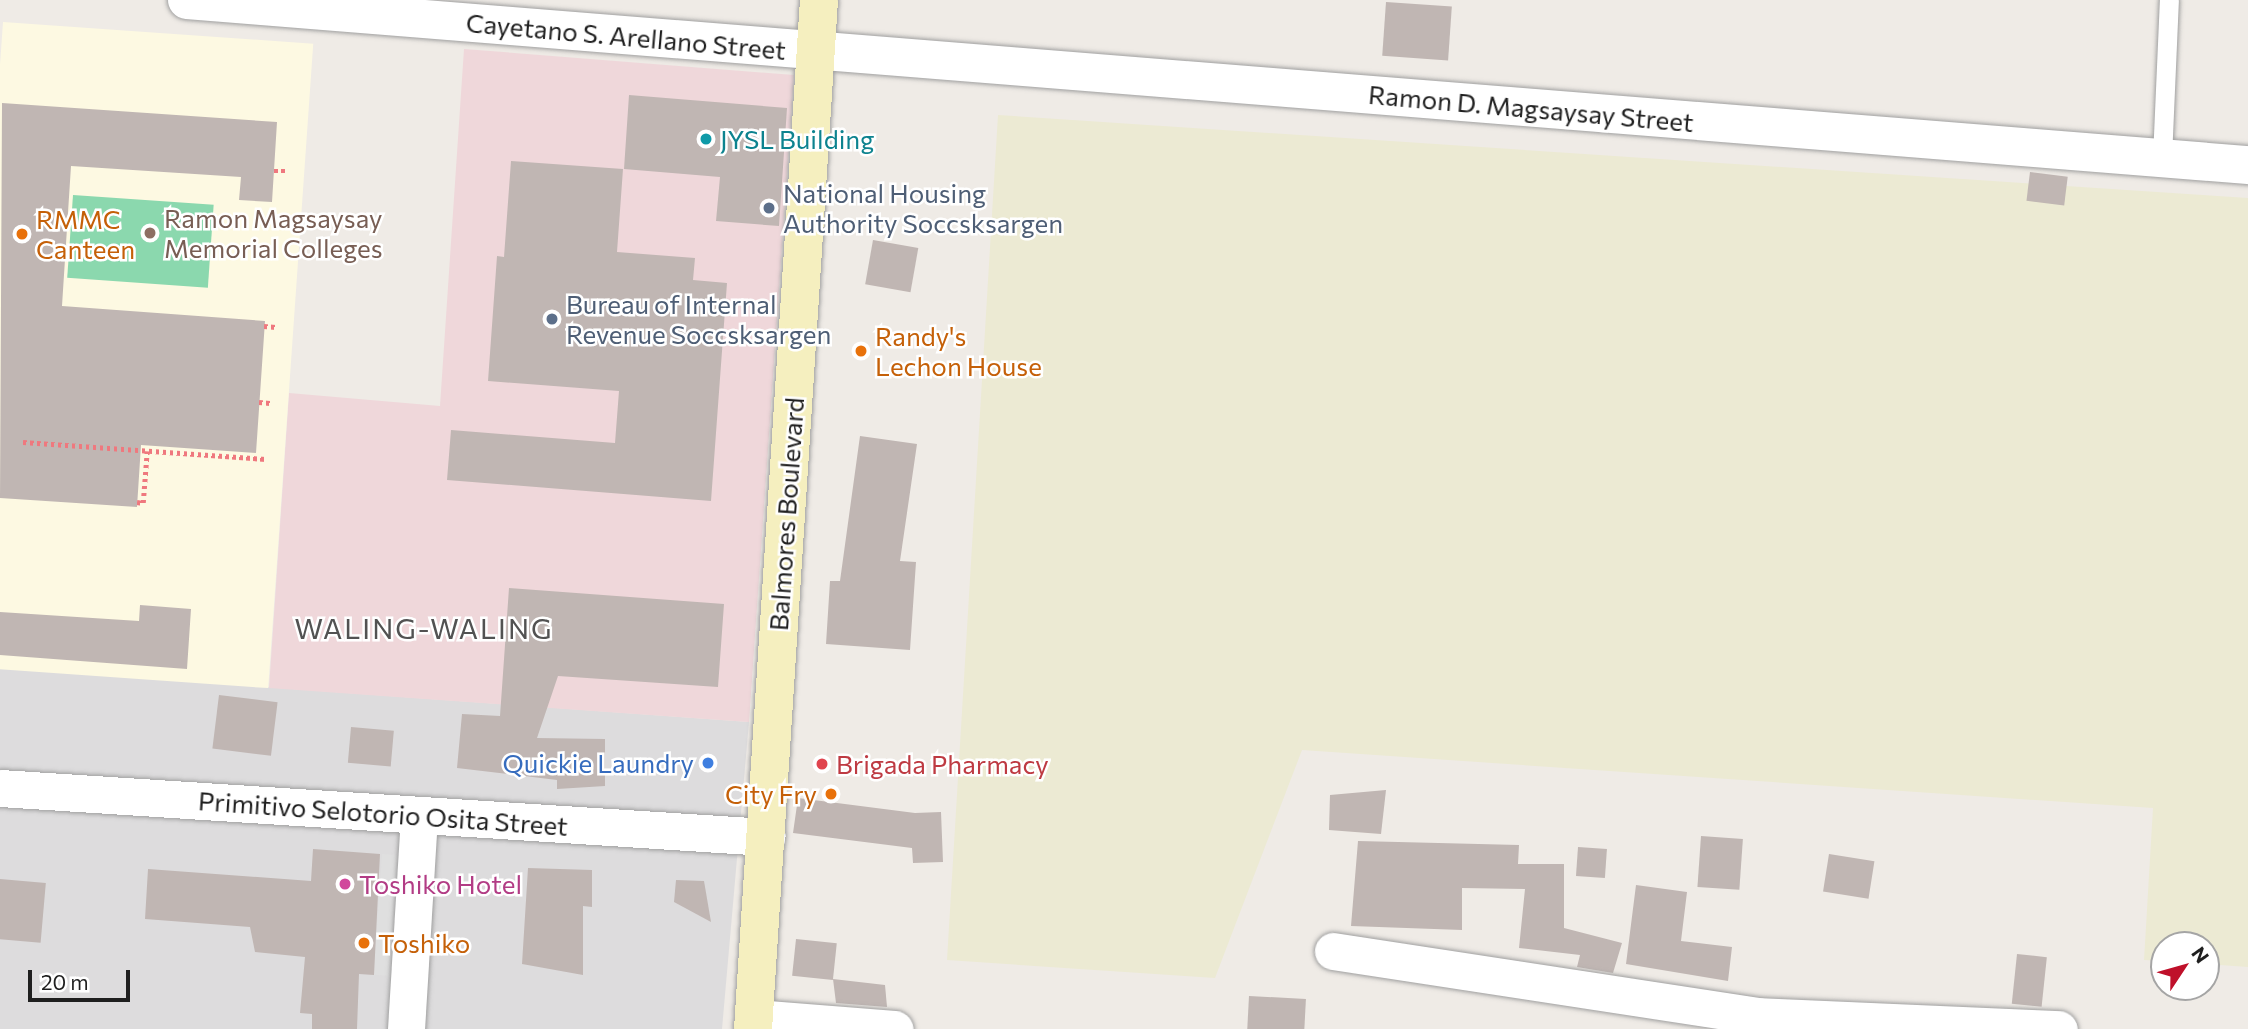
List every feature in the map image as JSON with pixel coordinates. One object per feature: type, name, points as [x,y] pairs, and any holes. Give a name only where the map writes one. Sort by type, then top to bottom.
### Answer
[{"type":"main road","name":"Balmores Boulevard","points":[[754,1023],[819,0]]},
{"type":"street","name":"Cayetano S. Arellano Street","points":[[187,0],[815,51]]},
{"type":"street","name":"Ramon D. Magsaysay Street","points":[[815,51],[2248,165]]},
{"type":"street","name":"Primitivo Selotorio Osita Street","points":[[0,789],[766,837]]},
{"type":"street","points":[[406,1029],[419,815]]},
{"type":"street","points":[[1334,951],[1755,1023],[2059,1029]]},
{"type":"street","points":[[754,1023],[895,1029]]},
{"type":"lane","points":[[2162,158],[2169,0]]},
{"type":"path","points":[[274,171],[287,171]]},
{"type":"path","points":[[264,326],[276,327]]},
{"type":"path","points":[[259,402],[270,403]]},
{"type":"path","points":[[23,442],[266,459]]},
{"type":"path","points":[[137,502],[143,503],[147,451]]},
{"type":"shaded area","name":"Ramon Magsaysay Memorial Colleges","points":[[3,22],[313,44],[268,688],[0,669],[0,65]]},
{"type":"shaded area","points":[[464,49],[794,75],[749,722],[269,688],[289,393],[440,406]]},
{"type":"shaded area","points":[[998,115],[2248,198],[2248,967],[2220,965],[2220,931],[2150,931],[2150,960],[2144,960],[2153,808],[1302,750],[1215,978],[947,960]]},
{"type":"shaded area","points":[[0,668],[749,722],[722,1029],[0,1029]]},
{"type":"shaded area","points":[[382,854],[397,855],[389,976],[374,975]]},
{"type":"green space","points":[[73,195],[214,205],[208,288],[67,278]]},
{"type":"building","points":[[1386,2],[1452,7],[1448,60],[1382,56]]},
{"type":"building","name":"JYSL Building","points":[[629,95],[787,108],[779,226],[716,221],[720,177],[624,169]]},
{"type":"building","points":[[2,103],[277,122],[272,202],[239,200],[241,177],[71,166],[62,306],[265,321],[256,453],[141,445],[137,507],[0,498]]},
{"type":"building","points":[[511,161],[623,169],[617,252],[695,258],[693,280],[727,283],[711,501],[447,480],[451,430],[615,443],[619,391],[488,381],[497,256],[504,257]]},
{"type":"building","points":[[2030,172],[2068,177],[2064,205],[2026,201]]},
{"type":"building","points":[[873,240],[918,248],[910,292],[865,284]]},
{"type":"building","points":[[860,436],[917,444],[900,561],[916,562],[910,650],[826,644],[830,581],[840,581]]},
{"type":"building","points":[[509,588],[724,604],[718,687],[558,676],[537,738],[605,739],[605,786],[557,789],[557,780],[457,768],[462,714],[500,716]]},
{"type":"building","points":[[140,605],[191,609],[187,669],[0,655],[0,612],[139,621]]},
{"type":"building","points":[[219,695],[278,702],[271,756],[212,749]]},
{"type":"building","points":[[351,727],[394,731],[391,767],[348,763]]},
{"type":"building","points":[[1386,790],[1381,834],[1329,830],[1330,795]]},
{"type":"building","points":[[798,798],[915,813],[941,812],[943,862],[913,863],[912,848],[793,833]]},
{"type":"building","points":[[1701,836],[1743,839],[1739,890],[1697,887]]},
{"type":"building","points":[[1358,841],[1519,845],[1518,864],[1564,864],[1564,928],[1622,943],[1613,973],[1577,967],[1580,955],[1519,948],[1525,889],[1462,888],[1462,930],[1351,926]]},
{"type":"building","points":[[1578,847],[1607,849],[1605,878],[1576,876]]},
{"type":"building","points":[[313,849],[380,854],[374,975],[359,974],[357,1029],[312,1029],[312,1014],[300,1013],[305,957],[255,952],[250,927],[145,919],[148,869],[311,881]]},
{"type":"building","points":[[1829,854],[1874,861],[1868,899],[1823,892]]},
{"type":"building","points":[[528,868],[592,870],[592,907],[583,906],[583,975],[522,964]]},
{"type":"building","points":[[0,879],[46,883],[41,943],[0,939]]},
{"type":"building","points":[[676,880],[704,881],[711,922],[674,902]]},
{"type":"building","points":[[1636,885],[1687,892],[1681,941],[1732,947],[1728,981],[1626,964]]},
{"type":"building","points":[[796,939],[837,943],[833,980],[792,976]]},
{"type":"building","points":[[2017,954],[2047,957],[2042,1007],[2012,1004]]},
{"type":"building","points":[[833,979],[885,985],[887,1007],[836,1003]]},
{"type":"building","points":[[1249,996],[1306,999],[1304,1029],[1247,1029]]},
{"type":"place","name":"JYSL Building","points":[[706,139]]},
{"type":"place","name":"National Housing Authority Soccsksargen","points":[[769,208]]},
{"type":"place","name":"Ramon Magsaysay Memorial Colleges","points":[[150,233]]},
{"type":"place","name":"RMMC Canteen","points":[[22,234]]},
{"type":"place","name":"Bureau of Internal Revenue Soccsksargen","points":[[552,319]]},
{"type":"place","name":"Randy's Lechon House","points":[[861,351]]},
{"type":"place","name":"Quickie Laundry","points":[[708,763]]},
{"type":"place","name":"Brigada Pharmacy","points":[[822,764]]},
{"type":"place","name":"City Fry","points":[[831,794]]},
{"type":"place","name":"Toshiko Hotel","points":[[345,884]]},
{"type":"place","name":"Toshiko","points":[[364,943]]},
{"type":"district","name":"WALING-WALING","points":[[424,628]]}]
